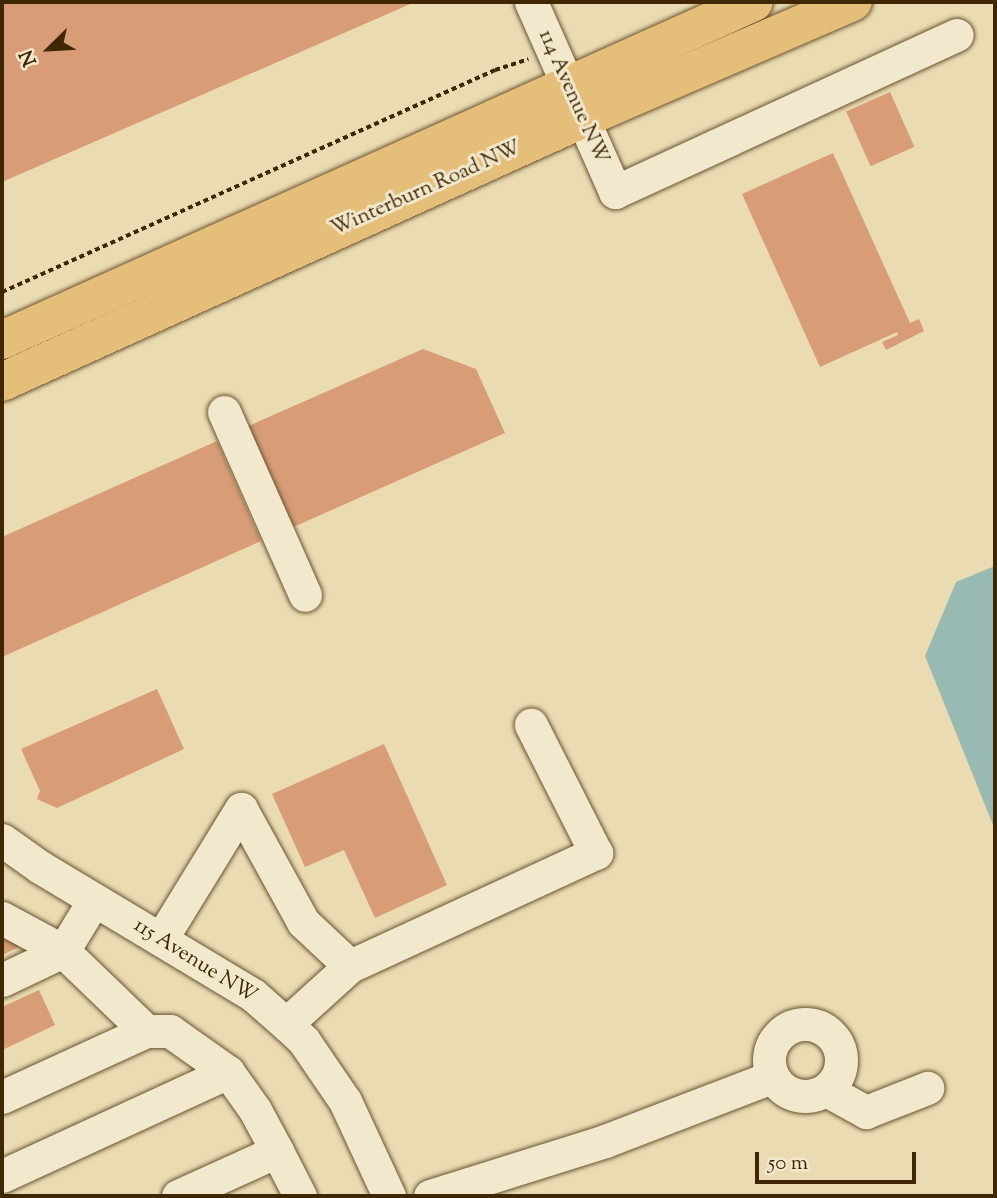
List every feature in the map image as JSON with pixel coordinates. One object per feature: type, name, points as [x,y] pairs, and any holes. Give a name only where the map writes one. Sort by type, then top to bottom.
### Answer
[{"type":"main road","name":"Winterburn Road NW","points":[[2,340],[754,2]]},
{"type":"main road","name":"Winterburn Road NW","points":[[2,382],[582,119],[853,2]]},
{"type":"street","name":"114 Avenue NW","points":[[531,2],[615,192],[957,35]]},
{"type":"street","points":[[224,412],[305,595]]},
{"type":"street","points":[[286,1024],[350,966],[596,853],[531,724]]},
{"type":"street","points":[[161,939],[241,809],[303,922],[350,966]]},
{"type":"street","name":"115 Avenue NW","points":[[2,840],[40,867],[253,995],[286,1024],[304,1041],[345,1101],[388,1196]]},
{"type":"street","points":[[2,980],[63,951],[94,900]]},
{"type":"street","points":[[2,918],[63,951],[146,1031]]},
{"type":"street","points":[[810,1024],[830,1034],[841,1056],[835,1080],[826,1090],[803,1097],[790,1094],[772,1077],[768,1066],[772,1044],[788,1028],[810,1024]]},
{"type":"street","points":[[2,1097],[146,1031],[170,1031],[228,1072],[255,1110],[300,1196]]},
{"type":"street","points":[[2,1176],[228,1072]]},
{"type":"street","points":[[430,1196],[606,1141],[772,1077]]},
{"type":"street","points":[[826,1090],[866,1112],[927,1088]]},
{"type":"street","points":[[178,1196],[277,1152]]},
{"type":"path","points":[[2,292],[495,71],[551,49]]},
{"type":"water","points":[[995,566],[995,830],[925,656],[956,582]]},
{"type":"building","points":[[2,2],[415,2],[2,182]]},
{"type":"building","points":[[890,92],[914,147],[871,166],[846,112]]},
{"type":"building","points":[[833,153],[910,323],[919,319],[924,331],[886,350],[882,342],[898,335],[897,332],[820,367],[742,194]]},
{"type":"building","points":[[423,349],[476,369],[505,433],[289,529],[244,428]]},
{"type":"building","points":[[217,441],[261,541],[2,657],[2,537]]},
{"type":"building","points":[[157,689],[184,749],[57,808],[37,799],[40,791],[21,749]]},
{"type":"building","points":[[384,744],[447,885],[375,918],[344,850],[305,867],[272,794]]},
{"type":"building","points":[[2,924],[32,941],[2,955]]},
{"type":"building","points":[[39,990],[55,1025],[2,1050],[2,1007]]}]
